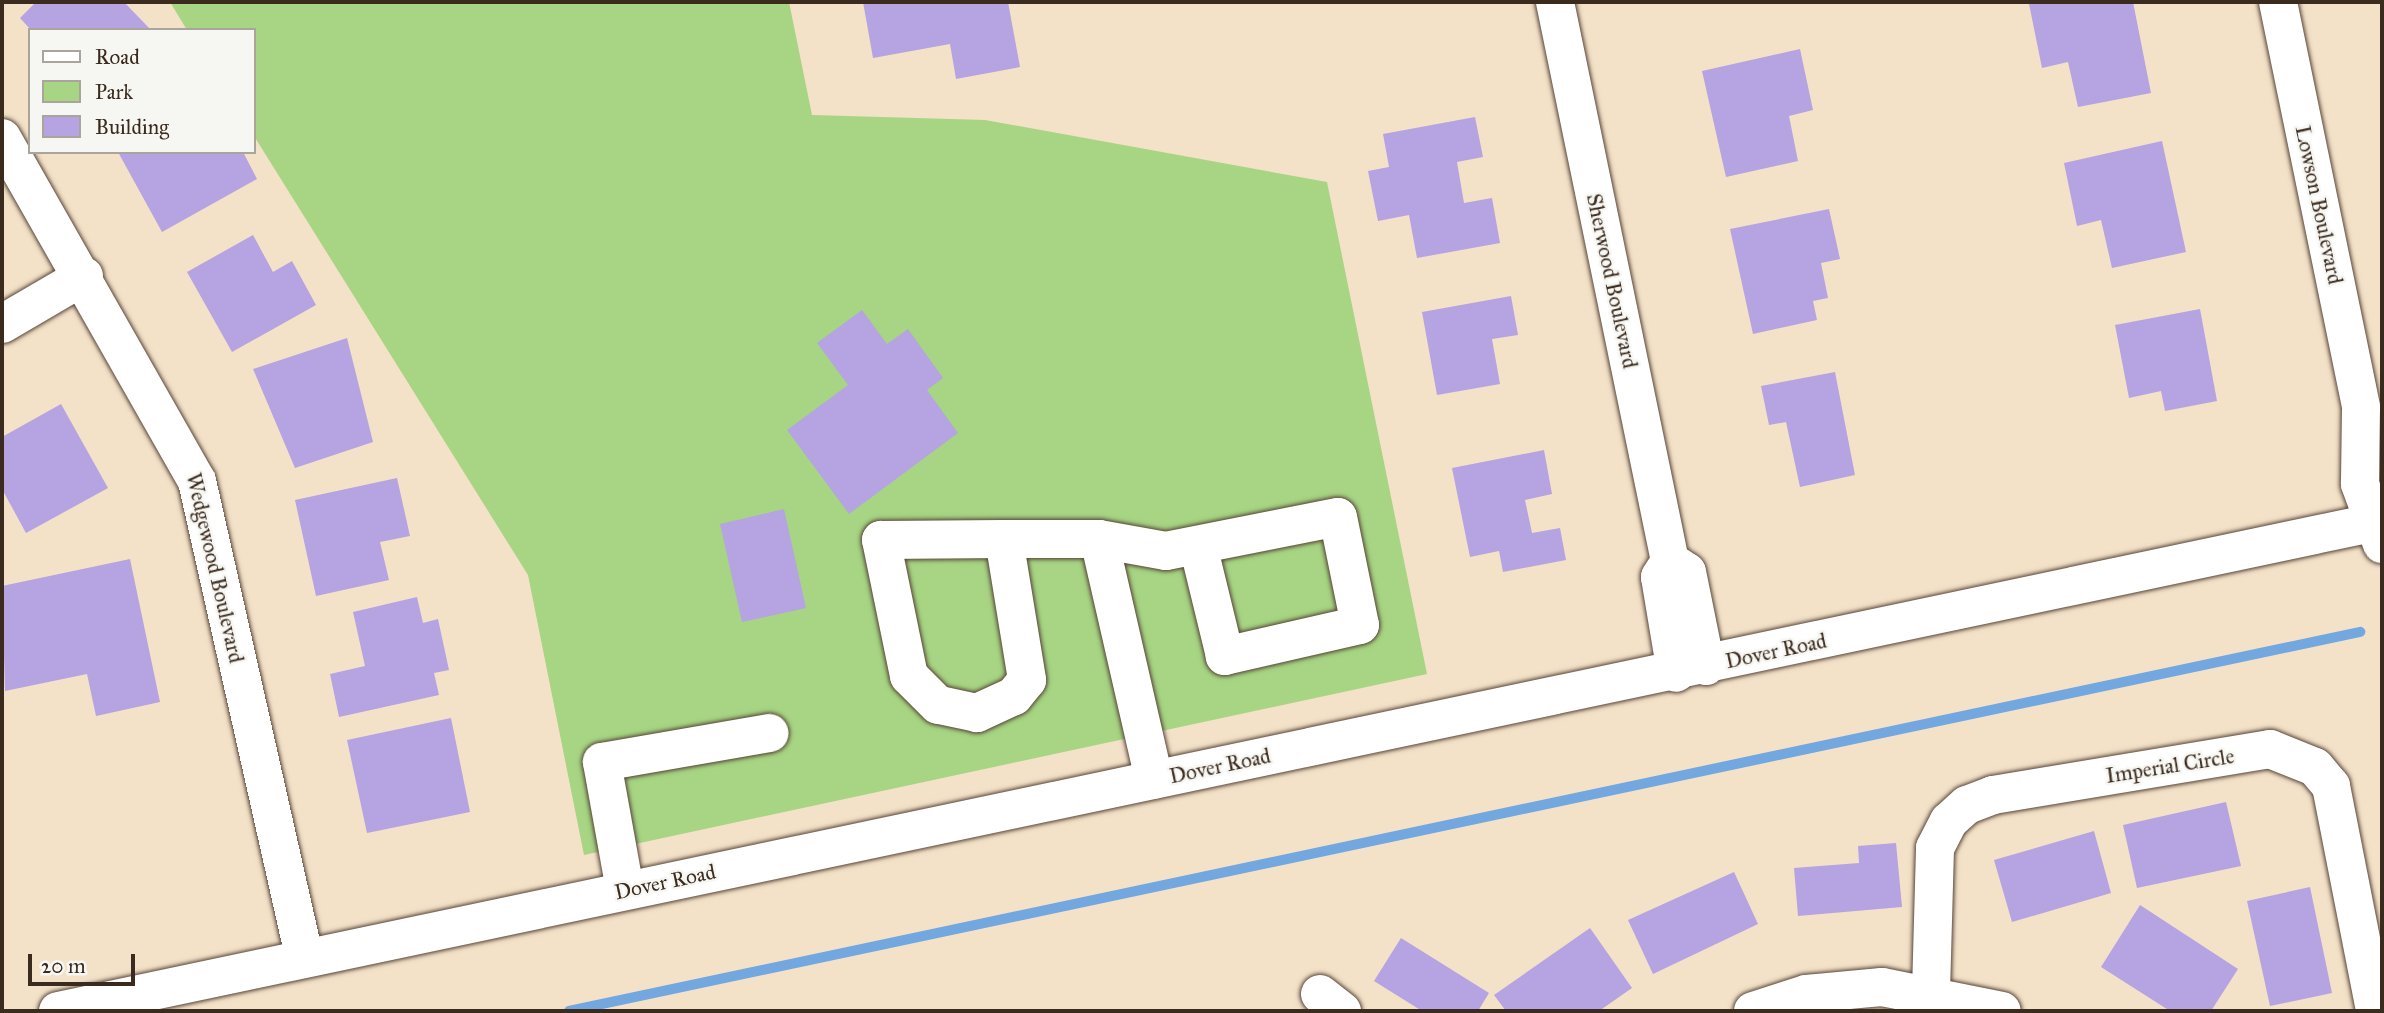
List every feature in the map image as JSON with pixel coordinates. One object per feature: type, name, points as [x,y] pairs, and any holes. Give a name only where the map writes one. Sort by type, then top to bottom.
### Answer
[{"type":"street","name":"Sherwood Boulevard","points":[[1555,2],[1670,561],[1660,577],[1691,670]]},
{"type":"street","name":"Lowson Boulevard","points":[[2278,2],[2372,419],[2360,484],[2379,529]]},
{"type":"street","name":"Wedgewood Boulevard","points":[[2,138],[84,276],[197,481],[304,957]]},
{"type":"street","points":[[2,324],[84,276]]},
{"type":"street","points":[[1004,539],[1027,680],[997,707],[957,712],[921,693],[909,676],[881,540],[1004,539],[1100,539],[1166,551],[1338,517],[1360,625],[1225,656],[1198,545]]},
{"type":"street","name":"Dover Road","points":[[58,1011],[304,957],[1154,780],[2379,529]]},
{"type":"street","points":[[1100,539],[1154,780]]},
{"type":"street","points":[[625,890],[602,762],[770,733]]},
{"type":"street","name":"Imperial Circle","points":[[1931,992],[1935,848],[1949,821],[1968,805],[1993,795],[2270,749],[2315,766],[2330,786],[2375,1011]]},
{"type":"street","points":[[1753,1011],[1856,987],[1931,992],[2002,1011]]},
{"type":"green space","points":[[170,2],[789,2],[812,115],[985,120],[1327,182],[1427,674],[584,855],[528,575],[256,139],[256,28],[186,28]]},
{"type":"building","points":[[36,2],[124,2],[149,28],[29,28],[20,18]]},
{"type":"building","points":[[863,2],[1008,2],[1020,67],[956,79],[950,44],[873,58]]},
{"type":"building","points":[[2133,2],[2151,93],[2078,107],[2068,62],[2042,68],[2029,4]]},
{"type":"building","points":[[1800,49],[1813,110],[1789,116],[1798,161],[1726,177],[1702,71]]},
{"type":"building","points":[[1475,117],[1483,157],[1457,162],[1464,203],[1492,198],[1500,243],[1417,258],[1409,215],[1378,221],[1368,171],[1389,167],[1383,134]]},
{"type":"building","points":[[2162,141],[2186,252],[2112,268],[2101,220],[2077,226],[2064,163]]},
{"type":"building","points":[[119,154],[244,154],[257,179],[162,232]]},
{"type":"building","points":[[1829,209],[1840,259],[1821,263],[1828,298],[1813,301],[1817,320],[1753,334],[1730,229]]},
{"type":"building","points":[[253,235],[273,272],[292,261],[316,305],[232,352],[187,272]]},
{"type":"building","points":[[1511,296],[1518,335],[1492,339],[1500,384],[1437,395],[1422,312]]},
{"type":"building","points":[[2200,309],[2217,401],[2165,411],[2161,391],[2129,398],[2115,325]]},
{"type":"building","points":[[862,310],[887,344],[908,329],[943,378],[927,390],[958,433],[849,514],[787,430],[848,385],[817,343]]},
{"type":"building","points":[[347,338],[373,442],[295,468],[253,369]]},
{"type":"building","points":[[1835,372],[1855,475],[1800,487],[1786,422],[1769,425],[1761,386]]},
{"type":"building","points":[[61,404],[108,488],[26,533],[2,489],[2,437]]},
{"type":"building","points":[[1544,450],[1552,494],[1525,500],[1532,533],[1560,528],[1566,560],[1503,572],[1499,551],[1470,557],[1452,468]]},
{"type":"building","points":[[397,478],[410,536],[380,542],[389,580],[316,596],[295,500]]},
{"type":"building","points":[[784,509],[806,608],[742,622],[720,524]]},
{"type":"building","points":[[130,559],[160,702],[96,716],[87,674],[5,691],[2,586]]},
{"type":"building","points":[[417,597],[423,623],[438,619],[449,670],[434,673],[439,695],[339,717],[330,674],[365,666],[353,612]]},
{"type":"building","points":[[451,718],[470,812],[367,833],[347,740]]},
{"type":"building","points":[[2226,802],[2241,866],[2137,888],[2123,825]]},
{"type":"building","points":[[2094,831],[2111,893],[2012,922],[1994,860]]},
{"type":"building","points":[[1896,843],[1902,907],[1798,916],[1794,868],[1859,863],[1858,846]]},
{"type":"building","points":[[1734,872],[1758,924],[1653,974],[1628,920]]},
{"type":"building","points":[[2310,887],[2332,993],[2270,1006],[2247,901]]},
{"type":"building","points":[[2140,905],[2238,969],[2211,1011],[2170,1011],[2101,967]]},
{"type":"building","points":[[1590,928],[1632,988],[1599,1011],[1506,1011],[1494,995]]},
{"type":"building","points":[[1401,938],[1489,993],[1478,1011],[1422,1011],[1374,981]]},
{"type":"waterway","points":[[569,1011],[2360,632]]}]
